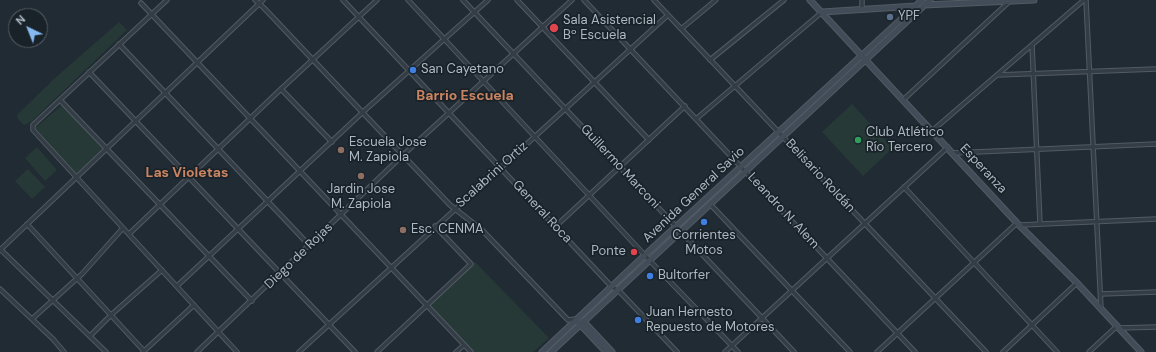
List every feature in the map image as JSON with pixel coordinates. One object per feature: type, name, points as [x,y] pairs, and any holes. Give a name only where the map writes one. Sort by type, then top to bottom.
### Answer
[{"type":"main road","name":"Esperanza","points":[[810,0],[1141,352]]},
{"type":"main road","points":[[822,12],[916,6],[930,0]]},
{"type":"main road","points":[[864,58],[924,3],[1034,0]]},
{"type":"main road","points":[[864,58],[916,6]]},
{"type":"main road","name":"Avenida General Savio","points":[[551,352],[581,322],[710,204],[778,132],[864,58]]},
{"type":"main road","name":"Avenida General Savio","points":[[542,352],[676,227],[743,169],[783,137],[864,58]]},
{"type":"main road","points":[[576,320],[581,322],[612,352]]},
{"type":"main road","points":[[581,322],[606,352]]},
{"type":"street","points":[[167,0],[33,125],[33,130],[237,352]]},
{"type":"street","points":[[255,0],[313,59],[454,209],[482,230],[568,320],[576,320]]},
{"type":"street","points":[[106,352],[0,250],[263,0]]},
{"type":"street","name":"General Roca","points":[[343,0],[555,227],[611,286],[618,289],[677,352]]},
{"type":"street","points":[[129,234],[217,149],[377,0]]},
{"type":"street","points":[[408,0],[649,260],[738,352]]},
{"type":"street","name":"Guillermo Marconi","points":[[463,0],[794,352]]},
{"type":"street","points":[[177,286],[363,112],[488,0]]},
{"type":"street","points":[[517,0],[649,140]]},
{"type":"street","name":"Diego de Rojas","points":[[197,352],[403,155],[572,0]]},
{"type":"street","name":"Leandro N. Alem","points":[[584,0],[915,352]]},
{"type":"street","name":"Belisario Roldán","points":[[654,0],[986,352]]},
{"type":"street","points":[[681,29],[716,0]]},
{"type":"street","points":[[710,60],[784,0]]},
{"type":"street","points":[[862,0],[862,10]]},
{"type":"street","points":[[903,100],[1011,0]]},
{"type":"street","points":[[932,131],[1085,0]]},
{"type":"street","points":[[1085,0],[1090,72],[1101,309]]},
{"type":"street","points":[[141,3],[471,352]]},
{"type":"street","points":[[696,119],[822,12]]},
{"type":"street","name":"Scalabrini Ortiz","points":[[299,352],[435,226],[668,15]]},
{"type":"street","points":[[119,44],[217,149],[310,245]]},
{"type":"street","points":[[1032,45],[1038,150],[1040,224]]},
{"type":"street","points":[[997,75],[1156,69]]},
{"type":"street","points":[[89,72],[355,352]]},
{"type":"street","points":[[281,89],[332,142]]},
{"type":"street","points":[[60,100],[252,301]]},
{"type":"street","points":[[555,227],[684,106]]},
{"type":"street","points":[[953,153],[1156,144]]},
{"type":"street","points":[[725,352],[948,147]]},
{"type":"street","points":[[904,187],[1057,352]]},
{"type":"street","points":[[710,204],[850,352]]},
{"type":"street","points":[[877,352],[1019,224],[1156,219]]},
{"type":"street","points":[[27,224],[144,352],[194,305]]},
{"type":"street","points":[[377,352],[471,264],[435,226]]},
{"type":"street","points":[[32,319],[77,279],[123,228]]},
{"type":"street","points":[[90,336],[111,315],[162,270]]},
{"type":"street","points":[[1003,352],[1077,283]]},
{"type":"street","points":[[0,289],[54,339],[64,352]]},
{"type":"street","points":[[1101,294],[1156,292]]},
{"type":"street","points":[[1089,352],[1118,327],[1156,327]]},
{"type":"street","points":[[456,352],[464,345]]},
{"type":"green space","points":[[119,22],[127,30],[31,122],[24,125],[18,119],[17,115],[55,78]]},
{"type":"green space","name":"Club Atlético Río Tercero","points":[[852,104],[893,148],[863,176],[822,132]]},
{"type":"green space","points":[[62,105],[105,148],[75,176],[33,130]]},
{"type":"green space","points":[[37,147],[57,170],[45,181],[25,158]]},
{"type":"green space","points":[[28,169],[45,187],[32,199],[15,181]]},
{"type":"green space","points":[[475,262],[549,338],[533,352],[471,352],[427,305]]},
{"type":"place","name":"YPF","points":[[890,17]]},
{"type":"place","name":"Sala Asistencial Bº Escuela","points":[[554,28]]},
{"type":"place","name":"San Cayetano","points":[[413,70]]},
{"type":"place","name":"Club Atlético Río Tercero","points":[[858,140]]},
{"type":"place","name":"Escuela Jose M. Zapiola","points":[[341,150]]},
{"type":"place","name":"Jardin Jose M. Zapiola","points":[[361,176]]},
{"type":"place","name":"Corrientes Motos","points":[[704,222]]},
{"type":"place","name":"Esc. CENMA","points":[[403,230]]},
{"type":"place","name":"Ponte","points":[[634,252]]},
{"type":"place","name":"Bultorfer","points":[[650,276]]},
{"type":"place","name":"Juan Hernesto Repuesto de Motores","points":[[638,320]]},
{"type":"district","name":"Barrio Escuela","points":[[465,96]]},
{"type":"district","name":"Las Violetas","points":[[187,173]]}]
